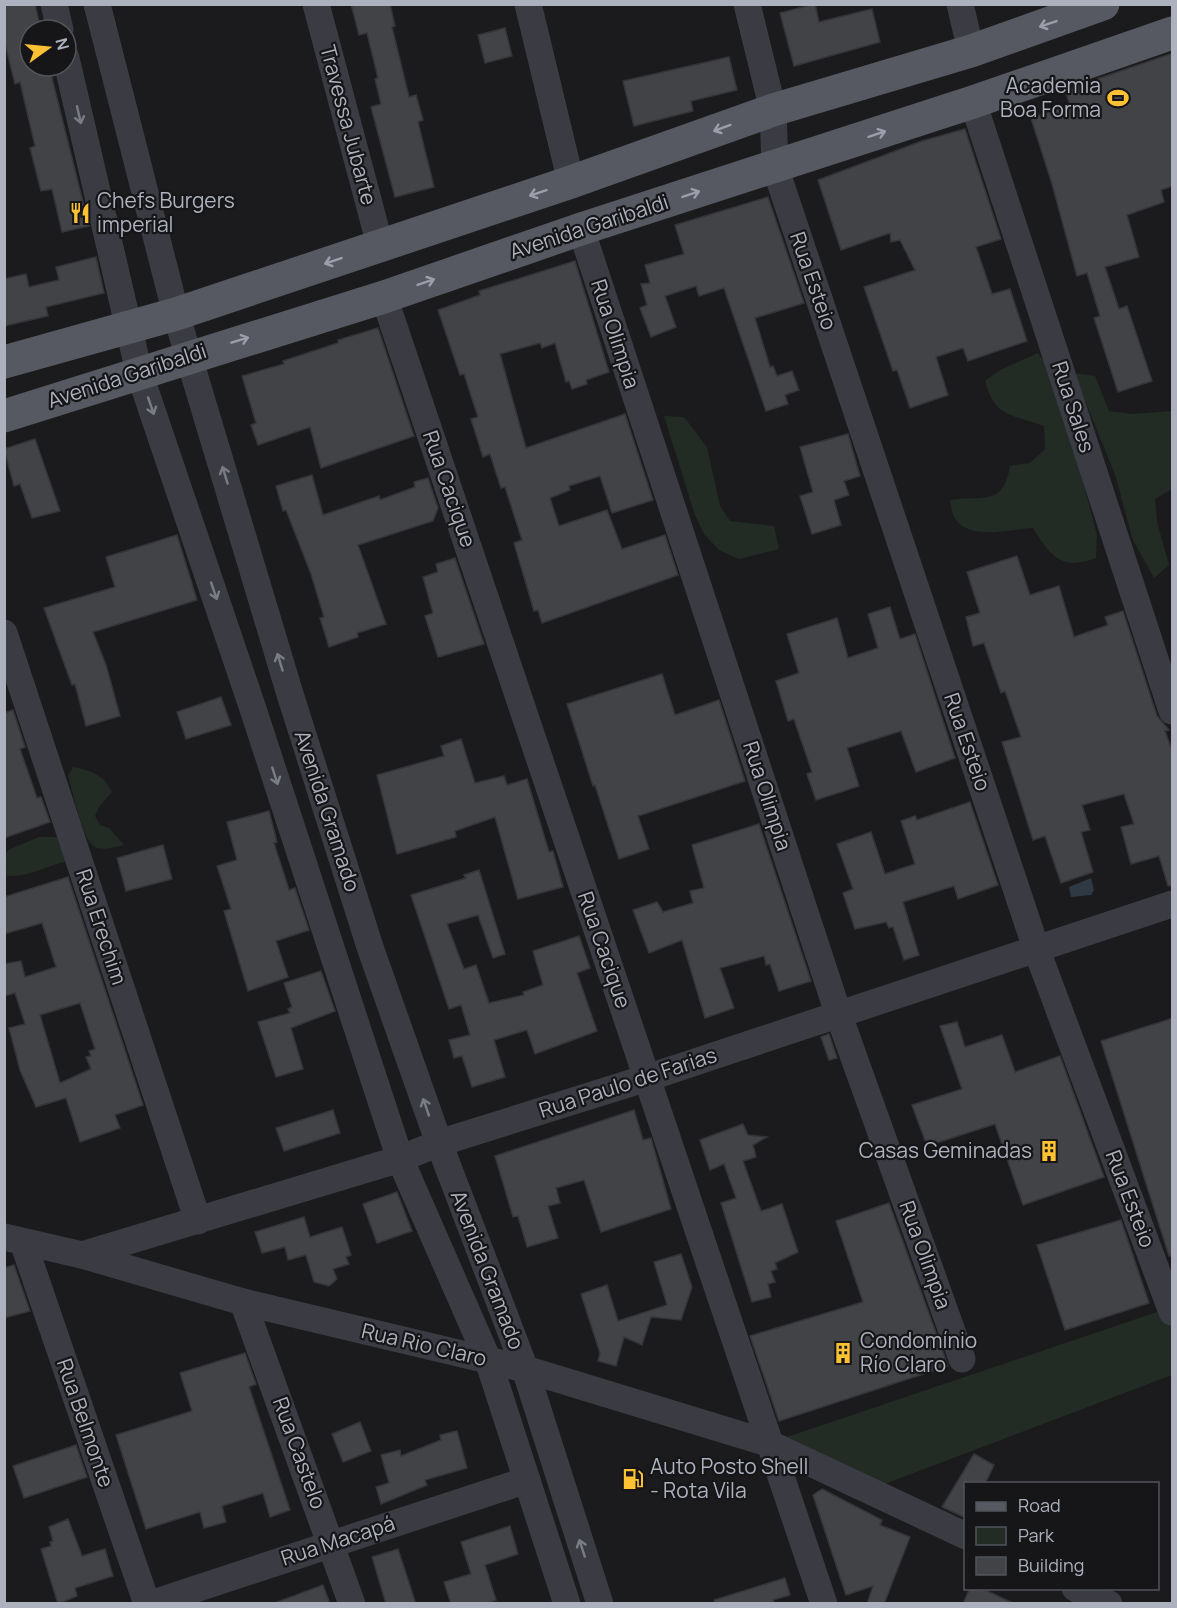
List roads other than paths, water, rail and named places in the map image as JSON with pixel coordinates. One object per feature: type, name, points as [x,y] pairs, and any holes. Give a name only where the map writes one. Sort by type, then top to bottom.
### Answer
[{"type":"main road","name":"Avenida Garibaldi","points":[[4,362],[176,314],[571,182],[773,110],[971,51],[1103,4]]},
{"type":"main road","name":"Avenida Garibaldi","points":[[4,416],[189,356],[384,297],[581,229],[1171,40]]},
{"type":"street","name":"Avenida Gramado","points":[[98,4],[176,314],[290,694],[370,947],[439,1143],[525,1369],[600,1604]]},
{"type":"street","name":"Travessa Jubarte","points":[[316,4],[380,245]]},
{"type":"street","points":[[528,4],[571,182]]},
{"type":"street","name":"Rua Esteio","points":[[747,4],[773,110],[775,167],[1036,948],[1173,1312]]},
{"type":"street","points":[[960,4],[971,51]]},
{"type":"street","name":"Avenida Gramado","points":[[71,78],[127,327],[140,372],[254,709],[400,1159],[488,1359],[567,1604]]},
{"type":"street","name":"Rua Sales","points":[[973,102],[1173,711]]},
{"type":"street","name":"Rua Olimpia","points":[[581,229],[838,1013],[962,1359]]},
{"type":"street","name":"Rua Cacique","points":[[384,297],[824,1604]]},
{"type":"street","name":"Rua Erechim","points":[[4,633],[198,1221]]},
{"type":"street","points":[[254,709],[290,694]]},
{"type":"street","name":"Rua Paulo de Farias","points":[[82,1255],[400,1159],[439,1143],[647,1078],[1173,904]]},
{"type":"street","points":[[335,961],[370,947]]},
{"type":"street","name":"Rua Rio Claro","points":[[14,1240],[82,1255],[243,1302],[488,1359],[768,1443],[964,1535]]},
{"type":"street","name":"Rua Belmonte","points":[[14,1240],[148,1604]]},
{"type":"street","name":"Rua Castelo","points":[[243,1302],[332,1543],[352,1604]]},
{"type":"street","name":"Rua Macapá","points":[[148,1604],[527,1480]]},
{"type":"place","name":"Academia Boa Forma","points":[[1118,98]]},
{"type":"place","name":"Chefs Burgers imperial","points":[[80,213]]},
{"type":"place","name":"Casas Geminadas","points":[[1049,1151]]},
{"type":"place","name":"Condomínio Río Claro","points":[[843,1353]]},
{"type":"place","name":"Auto Posto Shell - Rota Vila","points":[[633,1479]]}]
